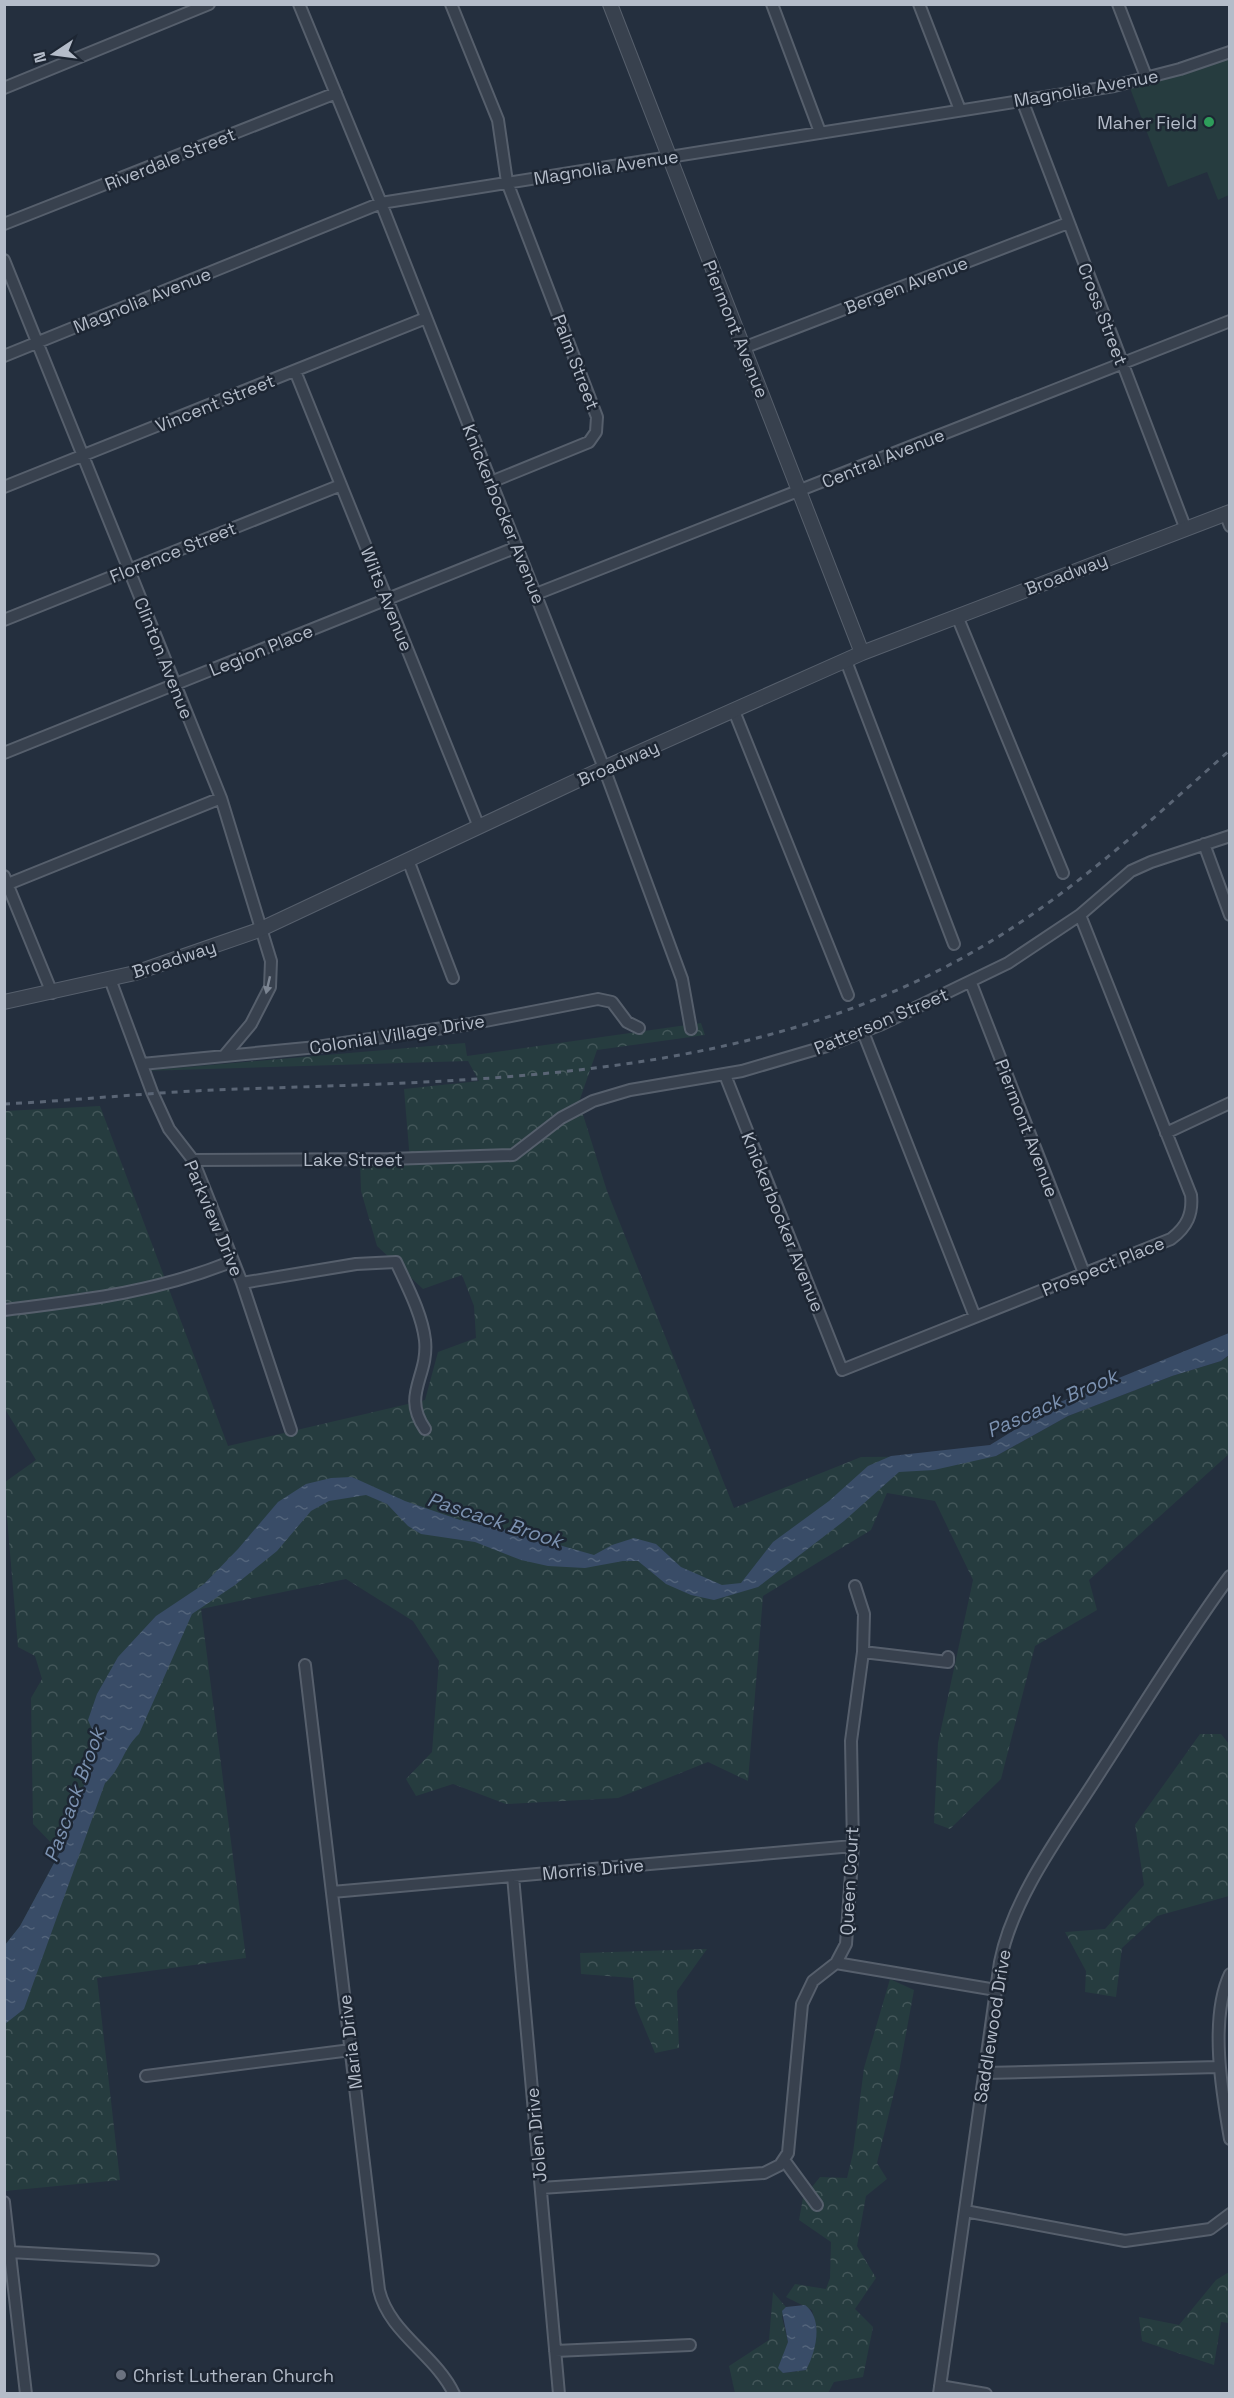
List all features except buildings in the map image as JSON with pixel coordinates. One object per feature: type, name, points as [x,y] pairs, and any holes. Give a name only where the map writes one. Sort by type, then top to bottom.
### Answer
[{"type":"street","points":[[4,88],[209,4]]},
{"type":"street","name":"Knickerbocker Avenue","points":[[299,4],[381,203],[604,768],[682,979],[691,1029]]},
{"type":"street","name":"Palm Street","points":[[451,4],[498,120],[507,182],[597,424],[589,442],[491,482]]},
{"type":"street","name":"Piermont Avenue","points":[[610,4],[862,653]]},
{"type":"street","points":[[772,4],[820,132]]},
{"type":"street","points":[[919,4],[960,110]]},
{"type":"street","points":[[1118,4],[1147,79]]},
{"type":"street","name":"Magnolia Avenue","points":[[4,356],[381,203],[1147,79],[1230,52]]},
{"type":"street","name":"Riverdale Street","points":[[4,224],[336,93]]},
{"type":"street","name":"Cross Street","points":[[1022,100],[1185,527]]},
{"type":"street","name":"Bergen Avenue","points":[[743,348],[1068,223]]},
{"type":"street","name":"Clinton Avenue","points":[[4,260],[220,798],[259,930],[271,961],[270,987],[251,1024],[225,1055]]},
{"type":"street","name":"Vincent Street","points":[[4,487],[426,318]]},
{"type":"street","name":"Central Avenue","points":[[536,594],[1230,321]]},
{"type":"street","name":"Wilts Avenue","points":[[295,371],[479,827]]},
{"type":"street","name":"Florence Street","points":[[4,620],[341,485]]},
{"type":"street","name":"Broadway","points":[[4,1002],[52,993],[172,962],[259,930],[604,768],[862,653],[1185,527],[1228,517]]},
{"type":"street","name":"Legion Place","points":[[4,753],[517,547]]},
{"type":"street","points":[[957,616],[1063,873]]},
{"type":"street","points":[[846,661],[954,944]]},
{"type":"street","points":[[734,711],[848,995]]},
{"type":"street","points":[[52,993],[6,880],[220,798]]},
{"type":"street","name":"Patterson Street","points":[[513,1155],[561,1118],[593,1101],[630,1090],[725,1075],[785,1059],[862,1032],[971,983],[1044,940],[1080,915],[1131,871],[1151,862],[1230,836]]},
{"type":"street","points":[[1204,844],[1230,915]]},
{"type":"street","points":[[408,860],[453,978]]},
{"type":"street","name":"Prospect Place","points":[[842,1370],[1171,1239],[1186,1224],[1192,1206],[1191,1195],[1080,915]]},
{"type":"street","name":"Parkview Drive","points":[[110,979],[169,1129],[193,1160],[242,1283],[291,1430]]},
{"type":"street","name":"Piermont Avenue","points":[[971,983],[1084,1273]]},
{"type":"street","name":"Colonial Village Drive","points":[[142,1064],[317,1047],[470,1024],[598,999],[612,1002],[627,1022],[639,1028]]},
{"type":"street","points":[[862,1032],[975,1317]]},
{"type":"street","name":"Knickerbocker Avenue","points":[[725,1075],[842,1370]]},
{"type":"street","points":[[1166,1133],[1230,1103]]},
{"type":"street","name":"Lake Street","points":[[193,1160],[389,1159],[513,1155]]},
{"type":"street","points":[[4,1310],[133,1293],[198,1275],[233,1261]]},
{"type":"street","points":[[242,1283],[356,1264],[396,1262],[424,1334],[425,1358],[414,1401],[417,1417],[425,1429]]},
{"type":"street","name":"Saddlewood Drive","points":[[940,2390],[1005,1940],[1026,1893],[1181,1646],[1230,1576]]},
{"type":"street","name":"Queen Court","points":[[836,1963],[846,1944],[853,1846],[851,1740],[863,1652],[864,1614],[855,1586]]},
{"type":"street","points":[[863,1652],[948,1662],[948,1657]]},
{"type":"street","name":"Maria Drive","points":[[305,1665],[381,2296],[392,2319],[442,2374],[454,2394]]},
{"type":"street","name":"Morris Drive","points":[[332,1892],[853,1846]]},
{"type":"street","name":"Jolen Drive","points":[[513,1876],[559,2394]]},
{"type":"street","points":[[541,2188],[764,2174],[772,2170],[784,2160],[790,2145],[802,2004],[813,1981],[836,1963],[996,1990]]},
{"type":"street","points":[[1230,1974],[1223,1993],[1218,2067],[1230,2139]]},
{"type":"street","points":[[146,2076],[351,2050]]},
{"type":"street","points":[[984,2073],[1218,2067]]},
{"type":"street","points":[[784,2160],[817,2205]]},
{"type":"street","points":[[4,2202],[26,2394]]},
{"type":"street","points":[[965,2211],[1125,2241],[1210,2229],[1229,2216]]},
{"type":"street","points":[[10,2252],[153,2260]]},
{"type":"street","points":[[555,2351],[690,2345]]},
{"type":"street","points":[[940,2390],[986,2394]]},
{"type":"green space","points":[[1229,52],[1229,195],[1218,200],[1207,172],[1168,187],[1128,83]]},
{"type":"green space","points":[[701,1023],[705,1035],[597,1050],[579,1102],[607,1191],[734,1508],[861,1457],[996,1456],[1068,1416],[1172,1376],[1221,1361],[1230,1355],[1229,1454],[1089,1580],[1097,1610],[1035,1646],[1001,1779],[950,1829],[934,1823],[938,1743],[973,1580],[935,1501],[887,1493],[871,1530],[763,1596],[748,1781],[708,1762],[618,1798],[506,1804],[453,1784],[416,1796],[406,1779],[432,1752],[439,1661],[413,1621],[346,1579],[201,1609],[246,1958],[97,1978],[120,2180],[5,2191],[5,1945],[20,1926],[60,1852],[33,1824],[31,1698],[42,1679],[35,1656],[18,1647],[5,1494],[5,1482],[36,1460],[5,1409],[5,1111],[100,1106],[228,1446],[425,1400],[438,1352],[476,1338],[474,1306],[462,1275],[423,1289],[377,1246],[361,1191],[360,1160],[410,1161],[404,1089],[479,1081],[468,1061],[142,1071],[465,1043],[467,1056]]},
{"type":"green space","points":[[1200,1734],[1221,1734],[1229,1744],[1229,1896],[1157,1916],[1122,1948],[1116,1997],[1085,1992],[1086,1971],[1065,1932],[1105,1929],[1144,1885],[1135,1825]]},
{"type":"green space","points":[[707,1949],[677,1991],[679,2048],[655,2053],[635,2005],[633,1978],[581,1974],[580,1953]]},
{"type":"green space","points":[[890,1979],[914,1990],[899,2072],[877,2163],[887,2179],[866,2196],[857,2246],[876,2278],[855,2309],[873,2327],[863,2377],[834,2382],[828,2393],[735,2393],[729,2366],[769,2340],[773,2292],[786,2307],[782,2317],[788,2342],[784,2373],[806,2370],[809,2363],[815,2333],[812,2310],[786,2297],[795,2284],[826,2289],[830,2278],[831,2242],[799,2220],[803,2198],[820,2177],[847,2178],[853,2153],[864,2068]]},
{"type":"green space","points":[[1229,2272],[1229,2323],[1221,2322],[1214,2365],[1142,2341],[1139,2317],[1179,2325],[1216,2280]]},
{"type":"water","points":[[1229,1333],[1229,1355],[1221,1361],[1172,1376],[1068,1416],[996,1456],[934,1470],[899,1472],[844,1521],[758,1587],[714,1600],[691,1595],[666,1584],[638,1561],[623,1561],[585,1568],[548,1566],[521,1560],[475,1542],[421,1534],[408,1526],[387,1504],[366,1495],[329,1501],[311,1511],[277,1551],[235,1585],[192,1614],[139,1734],[105,1783],[24,2009],[5,2024],[5,1945],[20,1926],[60,1852],[87,1777],[85,1760],[94,1734],[88,1720],[97,1694],[118,1657],[156,1616],[204,1584],[278,1502],[306,1484],[331,1478],[352,1477],[405,1501],[460,1520],[492,1526],[594,1555],[612,1545],[634,1538],[656,1544],[681,1567],[722,1585],[741,1583],[773,1542],[829,1501],[868,1466],[891,1456],[990,1445],[1060,1402]]},
{"type":"water","points":[[805,2305],[815,2319],[816,2336],[813,2354],[806,2370],[783,2373],[778,2368],[788,2342],[782,2311],[786,2307]]},
{"type":"railway","points":[[4,1104],[183,1092],[520,1076],[612,1066],[703,1050],[792,1028],[879,998],[964,957],[1000,935],[1036,912],[1103,861],[1230,750]]},
{"type":"place","name":"Maher Field","points":[[1209,122]]},
{"type":"place","name":"Christ Lutheran Church","points":[[121,2375]]},
{"type":"water label","name":"Pascack Brook","points":[[1052,1403]]},
{"type":"water label","name":"Pascack Brook","points":[[495,1520]]},
{"type":"water label","name":"Pascack Brook","points":[[74,1795]]}]
